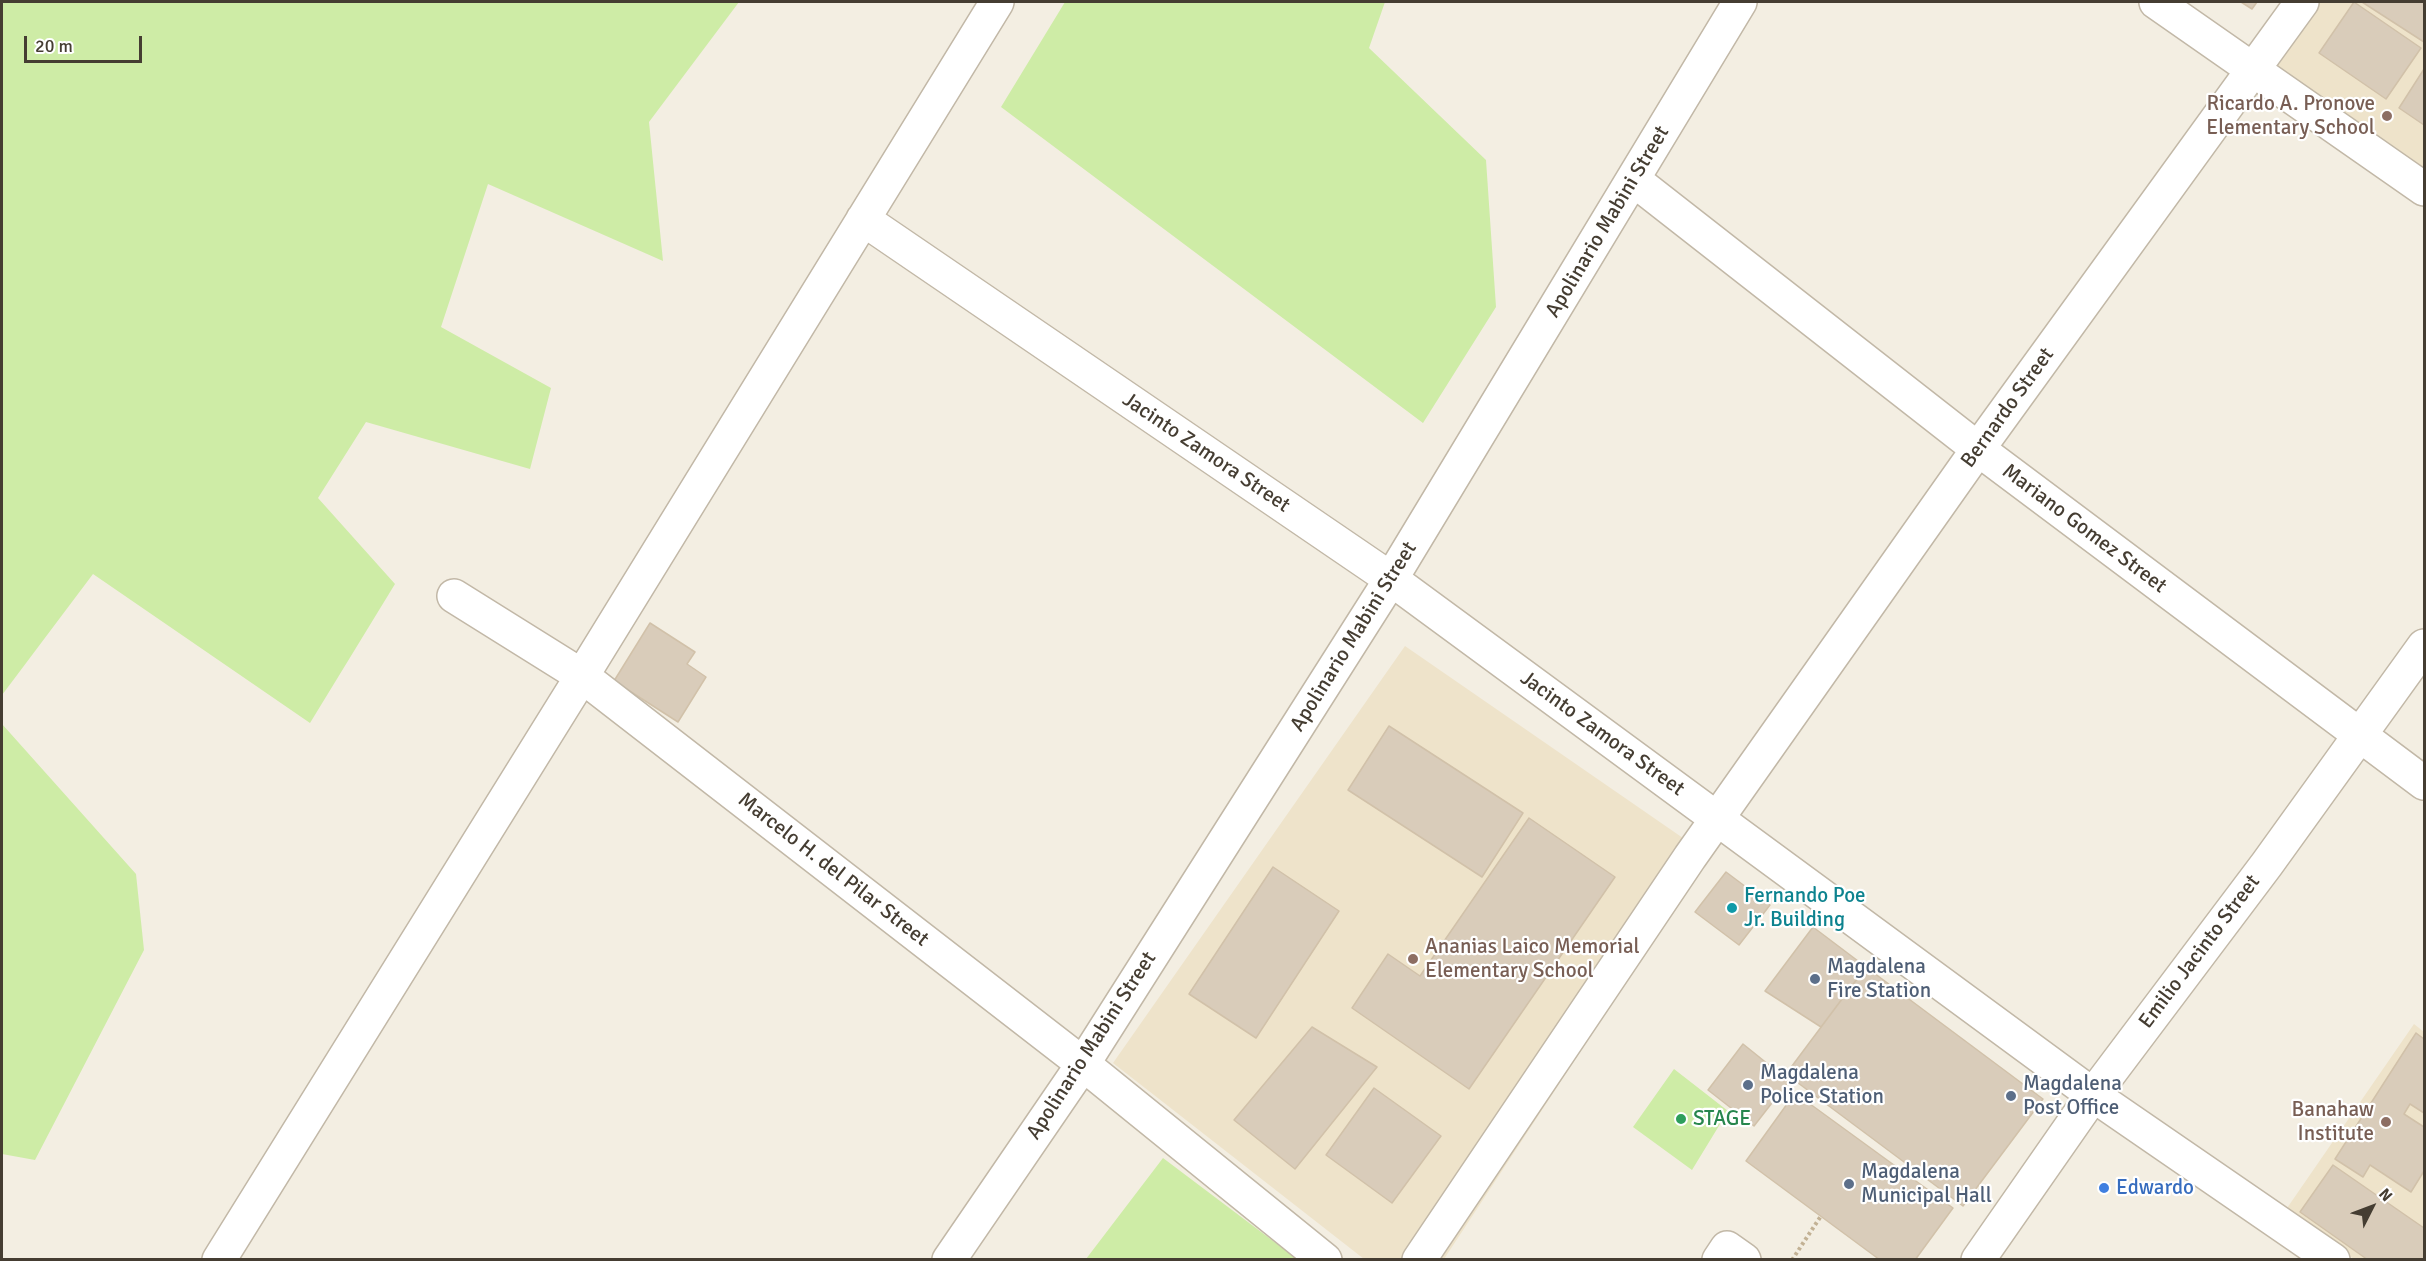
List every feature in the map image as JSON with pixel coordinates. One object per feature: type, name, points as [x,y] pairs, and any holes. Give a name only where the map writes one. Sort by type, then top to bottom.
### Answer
[{"type":"street","points":[[219,1260],[998,2]]},
{"type":"street","name":"Apolinario Mabini Street","points":[[949,1260],[1083,1064],[1391,579],[1740,2]]},
{"type":"street","points":[[2156,2],[2424,189]]},
{"type":"street","name":"Bernardo Street","points":[[1419,1260],[1690,857],[1978,449],[2302,2]]},
{"type":"street","name":"Mariano Gomez Street","points":[[1634,180],[1978,449],[2424,783]]},
{"type":"street","name":"Jacinto Zamora Street","points":[[863,219],[1391,579],[2093,1095],[2333,1260]]},
{"type":"street","name":"Marcelo H. del Pilar Street","points":[[454,596],[582,676],[1083,1064],[1325,1260]]},
{"type":"street","name":"Emilio Jacinto Street","points":[[1978,1260],[2093,1095],[2266,864],[2424,646]]},
{"type":"street","points":[[1719,1260],[1727,1248],[1744,1260]]},
{"type":"path","points":[[1792,1260],[1821,1216]]},
{"type":"shaded area","name":"Ricardo A. Pronove Elementary School","points":[[2320,2],[2424,2],[2424,168],[2275,65]]},
{"type":"shaded area","name":"Ananias Laico Memorial Elementary School","points":[[1405,646],[1709,856],[1444,1259],[1364,1259],[1113,1063]]},
{"type":"shaded area","name":"Banahaw Institute","points":[[2414,1024],[2424,1032],[2424,1259],[2354,1259],[2285,1211]]},
{"type":"green space","points":[[2,2],[739,2],[649,122],[663,261],[488,184],[441,327],[551,388],[530,469],[366,422],[318,498],[395,584],[310,723],[93,574],[2,695]]},
{"type":"green space","points":[[1065,2],[1385,2],[1369,48],[1486,160],[1496,307],[1423,423],[1001,107]]},
{"type":"green space","points":[[2,724],[136,874],[144,950],[35,1160],[2,1154]]},
{"type":"green space","name":"STAGE","points":[[1674,1069],[1728,1111],[1692,1170],[1633,1127]]},
{"type":"green space","points":[[1163,1158],[1297,1259],[1086,1259]]},
{"type":"building","points":[[2241,2],[2257,2],[2252,9]]},
{"type":"building","points":[[2354,2],[2421,48],[2386,99],[2319,53]]},
{"type":"building","points":[[2362,2],[2424,2],[2424,42]]},
{"type":"building","points":[[2424,69],[2424,125],[2399,108]]},
{"type":"building","points":[[650,623],[695,652],[687,664],[706,677],[678,722],[614,681]]},
{"type":"building","points":[[1389,726],[1523,813],[1482,877],[1348,790]]},
{"type":"building","points":[[1529,818],[1615,877],[1469,1089],[1352,1008],[1388,954],[1420,976]]},
{"type":"building","points":[[1273,867],[1339,911],[1256,1038],[1189,994]]},
{"type":"building","name":"Fernando Poe Jr. Building","points":[[1726,872],[1770,905],[1739,945],[1695,912]]},
{"type":"building","name":"Magdalena Fire Station","points":[[1813,927],[1866,967],[1821,1027],[1765,991]]},
{"type":"building","points":[[1866,967],[2043,1099],[1963,1206],[1786,1074]]},
{"type":"building","points":[[1312,1027],[1377,1067],[1295,1169],[1234,1120]]},
{"type":"building","points":[[2416,1033],[2424,1039],[2424,1113],[2410,1104],[2404,1114],[2424,1127],[2424,1171],[2411,1192],[2370,1165],[2363,1177],[2335,1159]]},
{"type":"building","name":"Magdalena Police Station","points":[[1743,1044],[1789,1081],[1754,1126],[1708,1090]]},
{"type":"building","points":[[1374,1088],[1441,1136],[1392,1203],[1326,1155]]},
{"type":"building","name":"Magdalena Municipal Hall","points":[[1795,1093],[1953,1208],[1915,1260],[1880,1260],[1746,1161]]},
{"type":"building","points":[[2333,1165],[2424,1228],[2424,1260],[2368,1260],[2300,1212]]},
{"type":"place","name":"Ricardo A. Pronove Elementary School","points":[[2387,116]]},
{"type":"place","name":"Fernando Poe Jr. Building","points":[[1732,908]]},
{"type":"place","name":"Ananias Laico Memorial Elementary School","points":[[1413,959]]},
{"type":"place","name":"Magdalena Fire Station","points":[[1815,979]]},
{"type":"place","name":"Magdalena Police Station","points":[[1748,1085]]},
{"type":"place","name":"Magdalena Post Office","points":[[2011,1096]]},
{"type":"place","name":"STAGE","points":[[1681,1119]]},
{"type":"place","name":"Banahaw Institute","points":[[2386,1122]]},
{"type":"place","name":"Magdalena Municipal Hall","points":[[1849,1184]]},
{"type":"place","name":"Edwardo","points":[[2104,1188]]}]
